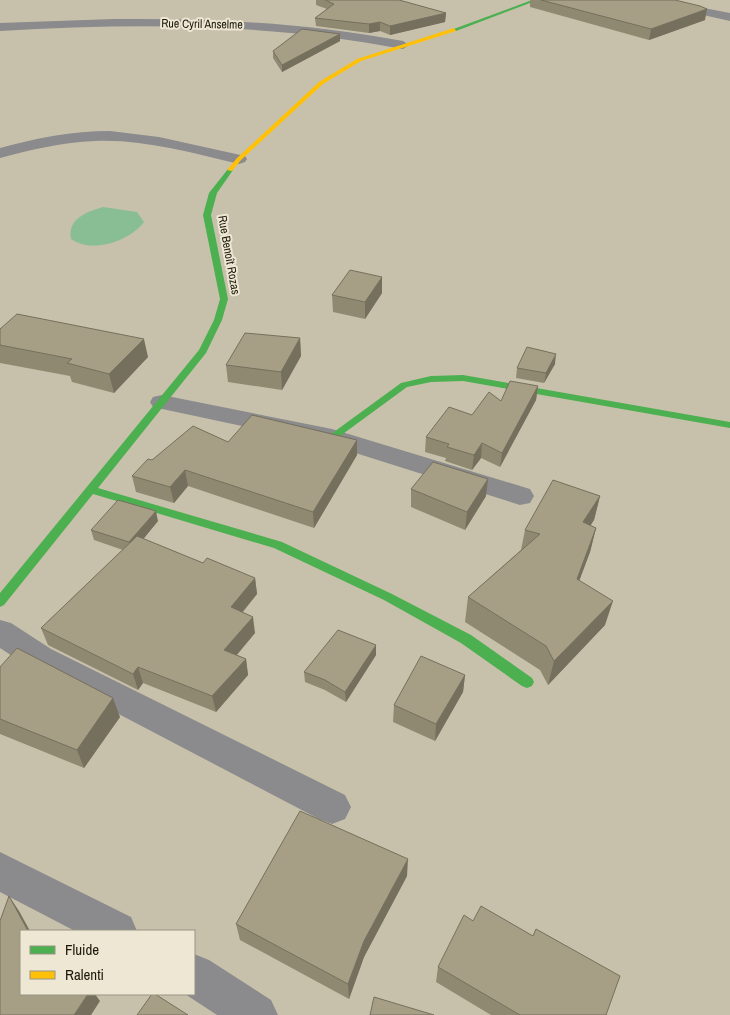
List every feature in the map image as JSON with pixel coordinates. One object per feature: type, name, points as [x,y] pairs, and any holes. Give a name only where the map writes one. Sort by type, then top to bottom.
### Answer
[{"type":"street","name":"Rue Benoît Rozas","points":[[0,602],[202,351],[218,320],[224,299],[207,215],[213,193],[239,160],[321,83],[359,60],[476,23],[536,0]]},
{"type":"street","points":[[649,0],[730,17]]},
{"type":"street","name":"Rue Cyril Anselme","points":[[0,27],[142,22],[229,24],[307,30],[403,45]]},
{"type":"street","points":[[0,153],[77,137],[111,136],[143,139],[239,160]]},
{"type":"street","points":[[332,437],[404,385],[431,379],[463,378],[730,426]]},
{"type":"street","points":[[162,402],[332,437],[520,496]]},
{"type":"street","points":[[91,490],[278,545],[388,597],[466,639],[526,682]]},
{"type":"street","points":[[0,632],[40,658],[332,807]]},
{"type":"street","points":[[0,871],[115,930]]},
{"type":"street","points":[[195,976],[256,1015]]},
{"type":"shaded area","points":[[103,207],[137,212],[144,222],[130,235],[110,243],[89,245],[71,239],[72,226],[79,217]]},
{"type":"building","points":[[325,0],[399,0],[446,13],[390,26],[380,22],[369,24],[315,18],[334,4]]},
{"type":"building","points":[[541,0],[675,0],[707,9],[651,29]]},
{"type":"building","points":[[302,29],[340,34],[282,65],[273,51]]},
{"type":"building","points":[[350,270],[382,277],[365,302],[332,295]]},
{"type":"building","points":[[17,314],[144,339],[109,374],[67,363],[72,359],[0,345],[0,329]]},
{"type":"building","points":[[245,333],[300,338],[281,372],[226,365]]},
{"type":"building","points":[[527,347],[556,354],[546,373],[517,368]]},
{"type":"building","points":[[510,381],[538,386],[502,453],[482,443],[474,455],[447,447],[449,444],[426,437],[449,407],[472,415],[489,392],[501,401]]},
{"type":"building","points":[[252,415],[357,440],[313,512],[185,470],[170,487],[132,476],[148,459],[152,460],[193,426],[228,442]]},
{"type":"building","points":[[433,462],[488,479],[467,512],[411,489]]},
{"type":"building","points":[[553,480],[600,496],[583,522],[596,528],[577,579],[613,601],[554,661],[546,646],[468,597],[540,534],[525,530]]},
{"type":"building","points":[[118,500],[156,511],[129,542],[91,530]]},
{"type":"building","points":[[137,536],[203,563],[207,558],[255,578],[231,607],[253,617],[224,650],[246,659],[212,696],[138,667],[133,674],[41,628]]},
{"type":"building","points":[[338,630],[376,645],[345,692],[325,680],[304,672]]},
{"type":"building","points":[[17,648],[113,698],[77,750],[0,719],[0,667]]},
{"type":"building","points":[[421,656],[465,675],[436,724],[394,705]]},
{"type":"building","points":[[300,811],[408,859],[364,941],[348,984],[236,924]]},
{"type":"building","points":[[9,896],[27,930],[20,930],[20,995],[87,995],[74,1015],[0,1015],[0,921]]},
{"type":"building","points":[[481,906],[533,936],[536,929],[620,976],[606,1015],[520,1015],[438,967],[464,915],[473,921]]},
{"type":"building","points":[[151,995],[157,995],[188,1015],[137,1015]]},
{"type":"building","points":[[374,997],[434,1015],[370,1015]]},
{"type":"traffic: fast","points":[[454,30],[536,0]]},
{"type":"traffic: fast","points":[[0,602],[203,351],[218,320],[224,299],[207,215],[213,193],[230,170]]},
{"type":"traffic: fast","points":[[332,437],[404,385],[431,379],[463,378],[730,425]]},
{"type":"traffic: fast","points":[[91,490],[278,545],[388,597],[466,639],[527,682]]},
{"type":"traffic: slow","points":[[230,170],[239,159],[321,83],[359,60],[454,30]]}]
